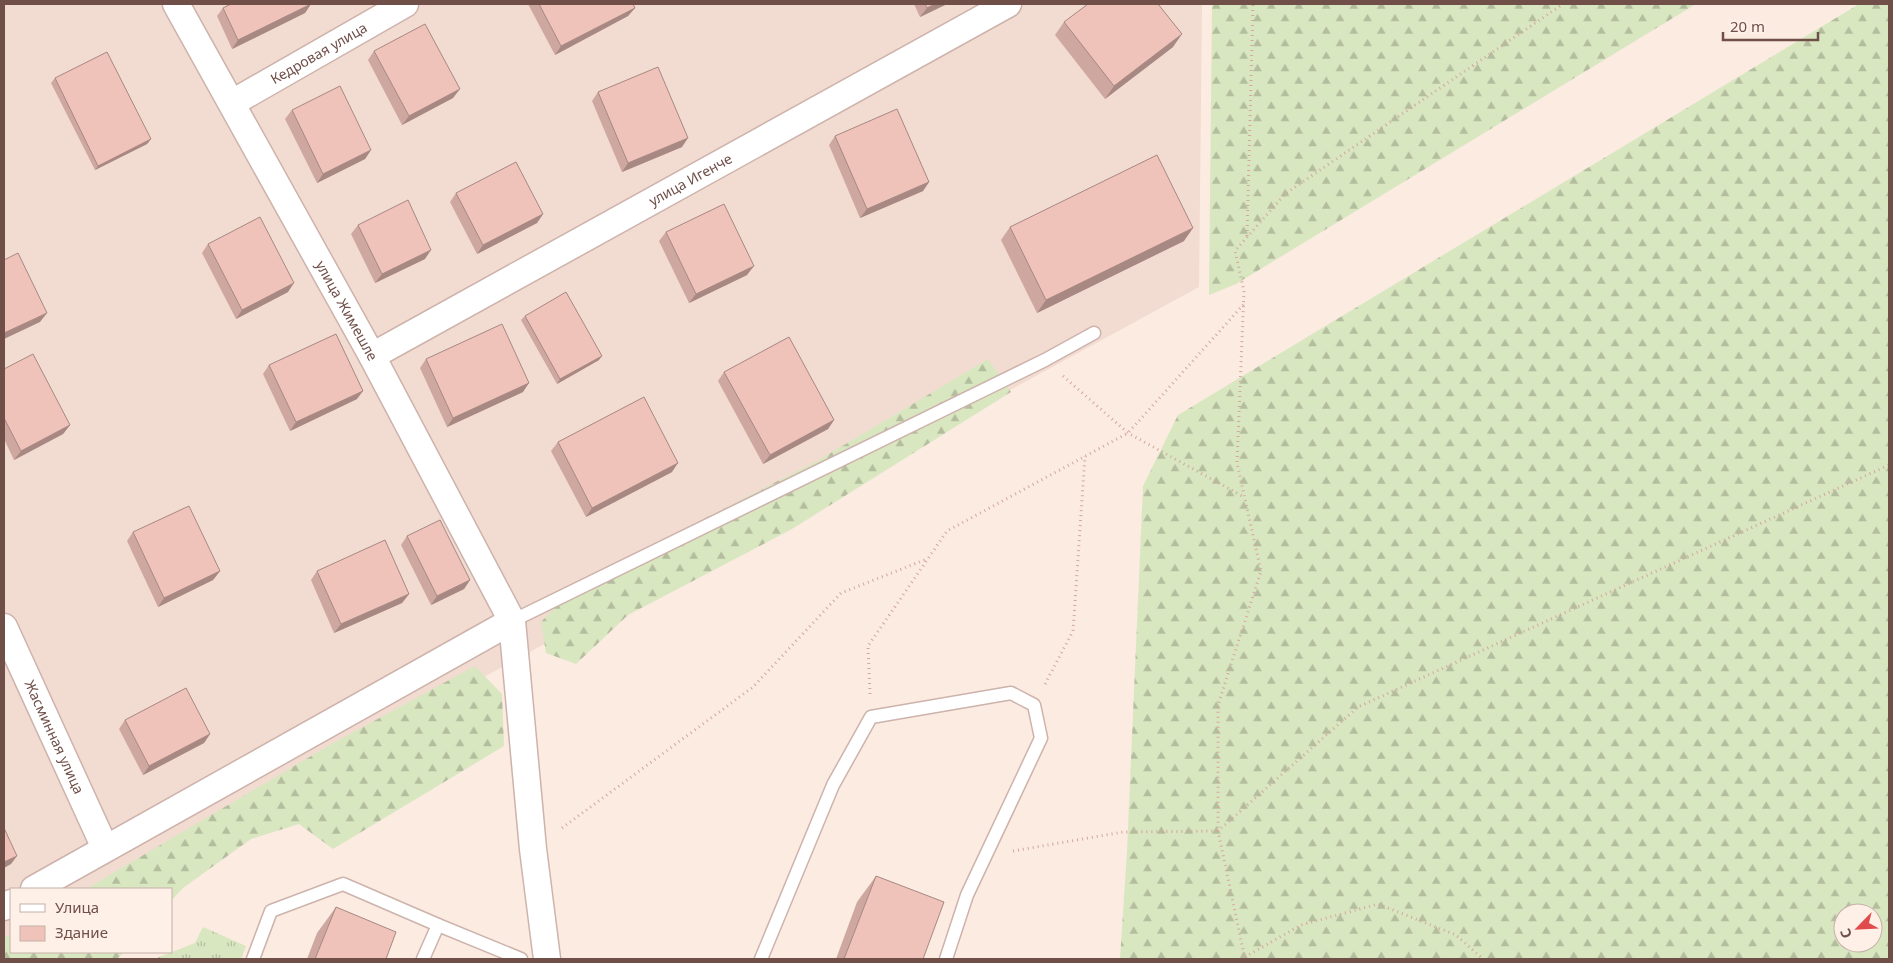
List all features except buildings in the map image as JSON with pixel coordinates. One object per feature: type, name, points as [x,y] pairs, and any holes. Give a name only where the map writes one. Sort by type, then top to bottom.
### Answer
[{"type":"street","name":"улица Жимешле","points":[[176,4],[372,356],[512,621]]},
{"type":"street","name":"улица Игенче","points":[[372,356],[1008,4]]},
{"type":"street","name":"Кедровая улица","points":[[232,103],[400,5]]},
{"type":"street","points":[[36,888],[512,621],[533,849],[547,959]]},
{"type":"street","name":"Жасминная улица","points":[[4,627],[105,848]]},
{"type":"lane","points":[[512,621],[1046,360],[1094,333]]},
{"type":"lane","points":[[761,959],[833,785],[871,717],[1011,693],[1034,705],[1041,738],[967,895],[946,959]]},
{"type":"lane","points":[[253,959],[271,911],[343,884],[521,959]]},
{"type":"lane","points":[[423,959],[438,925]]},
{"type":"path","points":[[1247,237],[1254,4]]},
{"type":"path","points":[[1483,959],[1456,935],[1378,904],[1301,925],[1245,958],[1218,831],[1218,705],[1261,571],[1237,463],[1244,291],[1235,251],[1285,194],[1563,4]]},
{"type":"path","points":[[871,717],[868,646],[947,531],[1128,433],[1244,304]]},
{"type":"path","points":[[1046,360],[1128,433],[1244,497]]},
{"type":"path","points":[[1034,705],[1073,632],[1085,456]]},
{"type":"path","points":[[985,856],[1123,832],[1218,831],[1358,707],[1889,465]]},
{"type":"path","points":[[533,849],[753,687],[840,593],[928,558]]},
{"type":"shaded area","points":[[4,4],[1202,4],[1199,287],[97,888],[10,888],[10,936],[4,939]]},
{"type":"green space","points":[[1212,4],[1696,4],[1236,284],[1209,295]]},
{"type":"green space","points":[[1859,4],[1889,4],[1889,959],[1120,959],[1127,851],[1143,486],[1178,415]]},
{"type":"green space","points":[[988,359],[1011,392],[792,529],[628,615],[576,664],[546,653],[541,622],[580,582],[819,460]]},
{"type":"green space","points":[[475,666],[502,694],[504,746],[333,849],[299,824],[251,839],[183,888],[172,900],[172,888],[88,888],[328,746]]},
{"type":"green space","points":[[203,927],[246,946],[241,959],[154,959],[195,943]]},
{"type":"green space","points":[[10,935],[10,953],[123,953],[117,959],[4,959],[4,938]]}]
